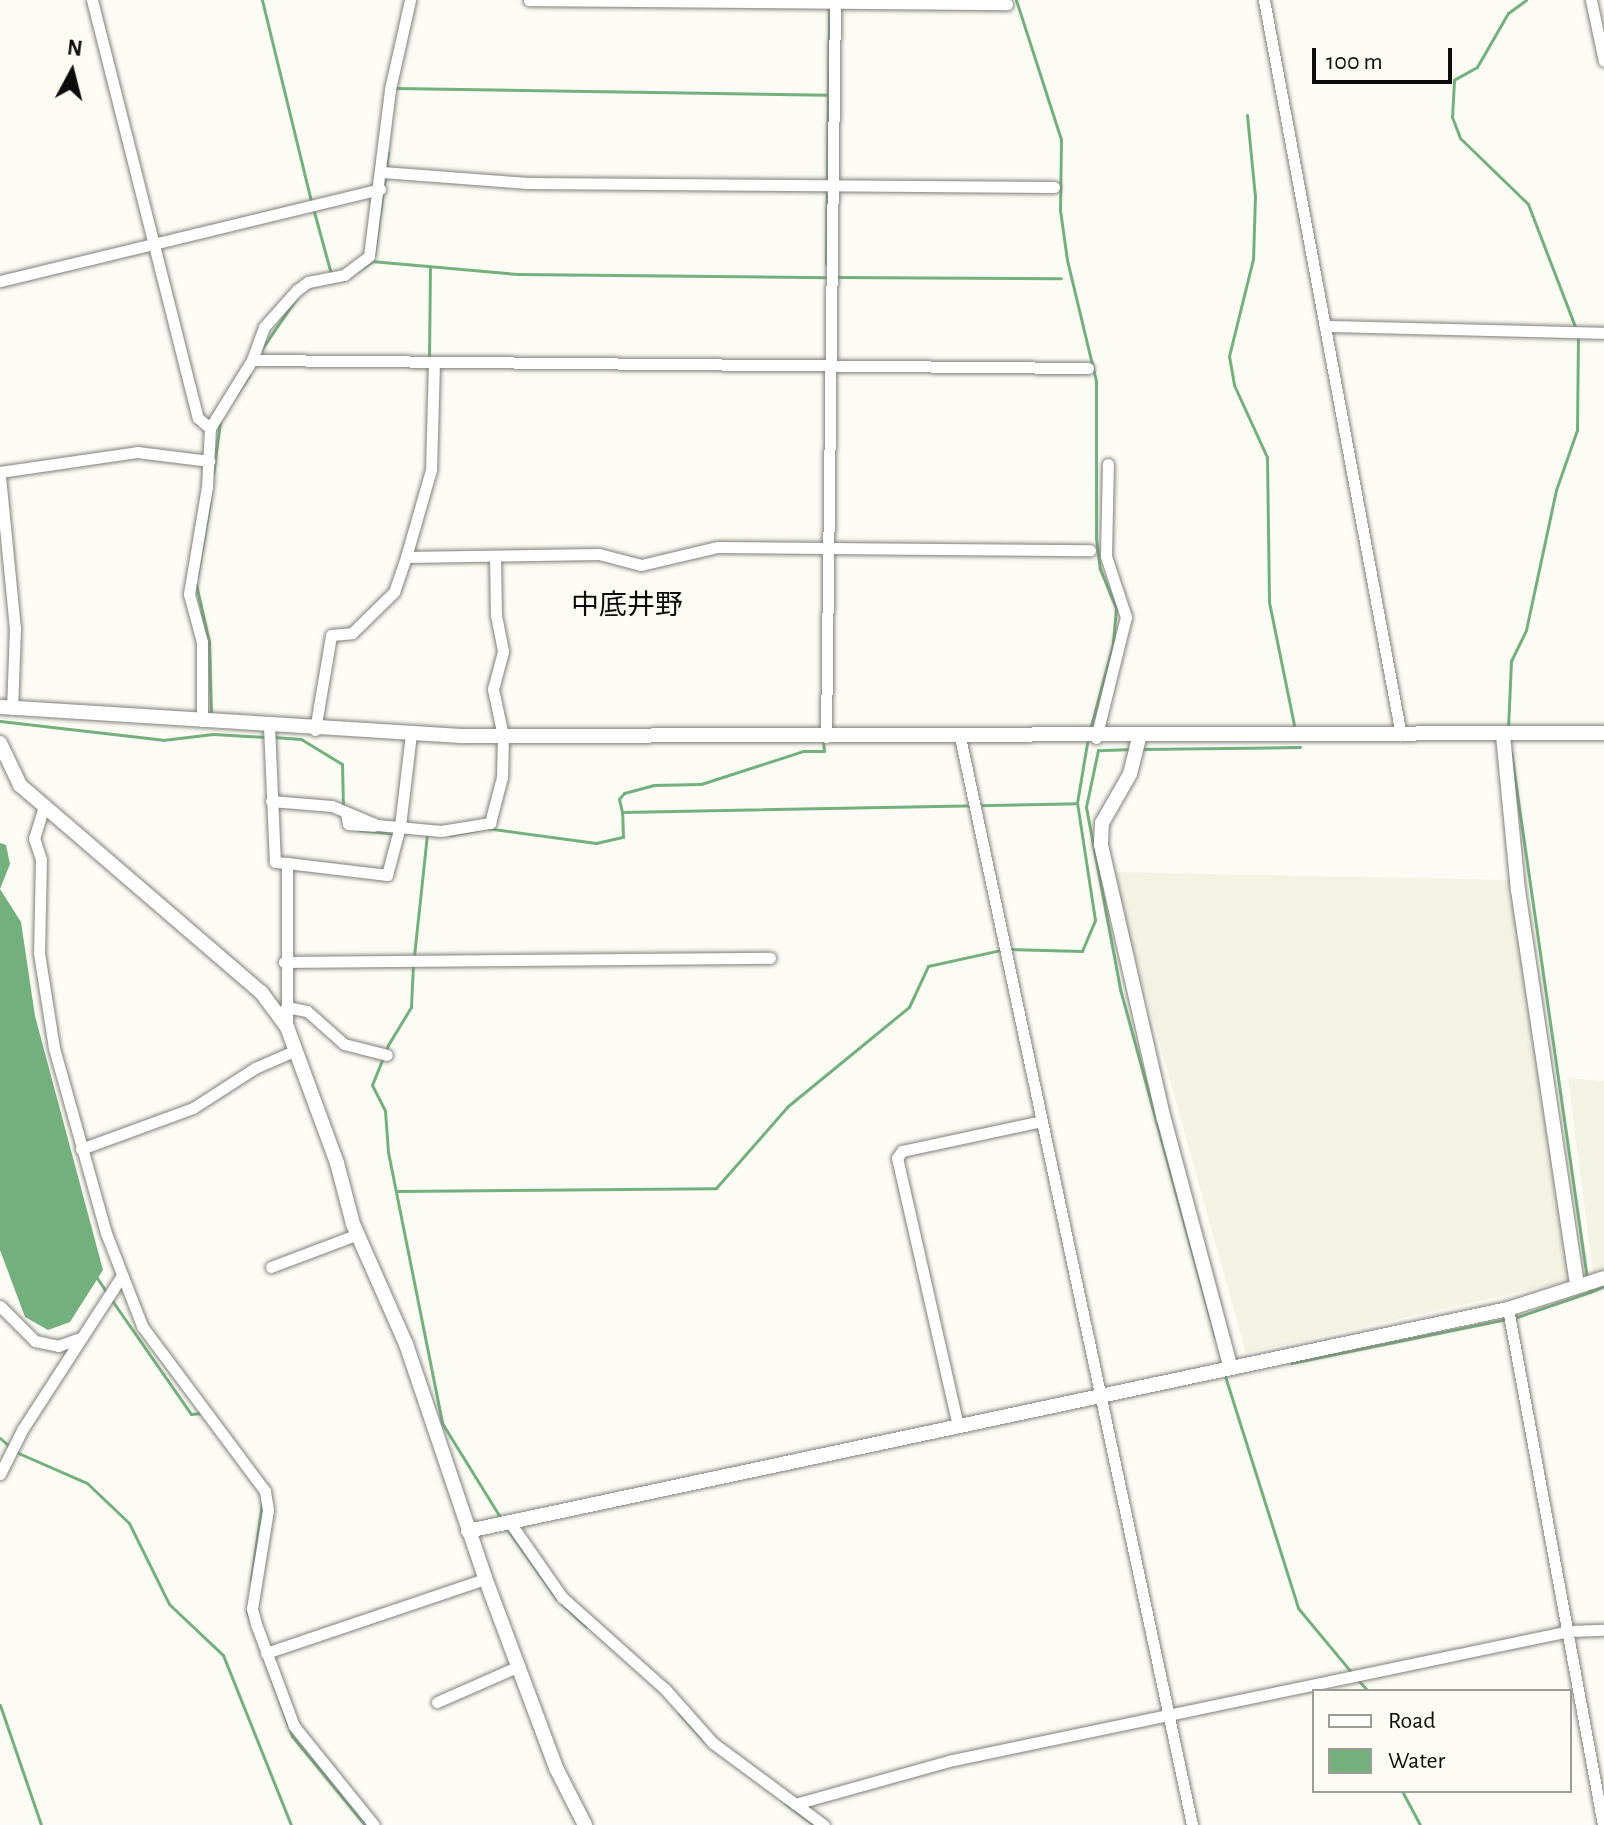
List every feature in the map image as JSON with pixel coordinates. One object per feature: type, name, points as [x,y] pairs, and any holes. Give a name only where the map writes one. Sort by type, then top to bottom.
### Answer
[{"type":"street","points":[[92,0],[198,418],[210,428]]},
{"type":"street","points":[[202,721],[202,642],[189,594],[209,461],[210,428],[252,360],[264,327],[304,283],[344,275],[364,263],[372,248],[390,89],[410,0]]},
{"type":"street","points":[[529,0],[1007,4]]},
{"type":"street","points":[[1264,0],[1401,735]]},
{"type":"street","points":[[1591,0],[1604,61]]},
{"type":"street","points":[[826,737],[835,1]]},
{"type":"street","points":[[382,172],[528,183],[1054,187]]},
{"type":"street","points":[[0,281],[380,189]]},
{"type":"street","points":[[1326,326],[1604,333]]},
{"type":"street","points":[[252,360],[1088,368]]},
{"type":"street","points":[[315,730],[331,635],[352,633],[394,592],[406,557],[431,470],[434,362]]},
{"type":"street","points":[[209,461],[137,452],[0,474],[15,628],[6,708],[315,730],[503,736],[1139,738],[1604,733]]},
{"type":"street","points":[[1088,738],[1126,617],[1106,556],[1108,464]]},
{"type":"street","points":[[406,557],[599,554],[641,565],[718,547],[1090,550]]},
{"type":"street","points":[[271,801],[332,806],[377,825],[441,831],[490,823],[502,777],[503,736],[493,689],[503,651],[496,615],[495,558]]},
{"type":"street","points":[[269,726],[275,862],[387,875],[400,826],[411,734]]},
{"type":"street","points":[[1503,735],[1518,890],[1577,1285]]},
{"type":"street","points":[[960,737],[1192,1825]]},
{"type":"street","points":[[1139,738],[1130,774],[1102,823],[1101,845],[1164,1119],[1230,1366]]},
{"type":"street","points":[[0,743],[9,770],[44,806],[261,992],[287,1027],[358,1234],[406,1344],[485,1579],[556,1768],[585,1825]]},
{"type":"street","points":[[44,806],[34,838],[41,859],[36,929],[54,1048],[81,1149],[121,1277],[142,1326],[265,1491],[268,1510],[252,1609],[266,1653],[294,1726],[374,1825]]},
{"type":"street","points":[[287,863],[284,962],[287,1027]]},
{"type":"street","points":[[284,962],[770,958]]},
{"type":"street","points":[[286,1007],[307,1011],[344,1044],[387,1055]]},
{"type":"street","points":[[81,1149],[193,1108],[255,1068],[296,1050]]},
{"type":"street","points":[[958,1426],[897,1158],[902,1151],[1042,1121]]},
{"type":"street","points":[[271,1267],[358,1234]]},
{"type":"street","points":[[0,1474],[80,1338],[121,1277]]},
{"type":"street","points":[[468,1531],[1508,1309],[1604,1278]]},
{"type":"street","points":[[0,1306],[35,1341],[58,1346],[80,1338]]},
{"type":"street","points":[[1508,1309],[1603,1825]]},
{"type":"street","points":[[511,1524],[562,1597],[665,1689],[713,1743],[824,1825]]},
{"type":"street","points":[[266,1653],[485,1579]]},
{"type":"street","points":[[795,1804],[953,1760],[1569,1631],[1604,1630]]},
{"type":"street","points":[[437,1702],[519,1666]]},
{"type":"shaded area","points":[[1112,872],[1512,880],[1569,1281],[1246,1353]]},
{"type":"shaded area","points":[[1568,1078],[1604,1081],[1604,1269],[1593,1273]]},
{"type":"water","points":[[0,843],[6,845],[10,864],[0,889]]},
{"type":"water","points":[[0,889],[21,922],[35,1016],[103,1270],[70,1322],[48,1330],[25,1317],[0,1250]]},
{"type":"waterway","points":[[262,0],[311,201]]},
{"type":"waterway","points":[[1016,0],[1061,139],[1060,210],[1067,260],[1096,381],[1096,538],[1100,569],[1116,608],[1113,644],[1090,730]]},
{"type":"waterway","points":[[1526,0],[1508,13],[1477,67],[1454,80],[1452,117],[1460,138],[1528,204],[1576,329]]},
{"type":"waterway","points":[[826,264],[829,7]]},
{"type":"waterway","points":[[395,88],[827,95]]},
{"type":"waterway","points":[[1247,115],[1255,196],[1253,259],[1229,356],[1234,385],[1267,457],[1269,602],[1295,730]]},
{"type":"waterway","points":[[386,168],[388,152]]},
{"type":"waterway","points":[[374,255],[385,176]]},
{"type":"waterway","points":[[313,208],[331,274]]},
{"type":"waterway","points":[[371,261],[517,274],[827,277]]},
{"type":"waterway","points":[[344,280],[371,262]]},
{"type":"waterway","points":[[429,359],[430,267]]},
{"type":"waterway","points":[[834,277],[1061,278]]},
{"type":"waterway","points":[[261,350],[297,297]]},
{"type":"waterway","points":[[1508,729],[1511,661],[1526,630],[1556,490],[1577,430],[1578,336]]},
{"type":"waterway","points":[[236,395],[249,375]]},
{"type":"waterway","points":[[213,474],[220,422]]},
{"type":"waterway","points":[[197,576],[210,501]]},
{"type":"waterway","points":[[196,584],[209,642],[211,714]]},
{"type":"waterway","points":[[0,721],[163,740],[213,734],[265,737]]},
{"type":"waterway","points":[[273,737],[301,739],[342,764],[343,807]]},
{"type":"waterway","points":[[1008,949],[1082,951],[1095,920],[1077,803],[1088,737]]},
{"type":"waterway","points":[[622,812],[619,799],[624,793],[653,785],[701,784],[803,751],[824,751],[823,739]]},
{"type":"waterway","points":[[1140,749],[1300,747]]},
{"type":"waterway","points":[[1132,749],[1098,750],[1086,807],[1120,989],[1215,1337]]},
{"type":"waterway","points":[[1511,752],[1587,1279]]},
{"type":"waterway","points":[[450,835],[486,828],[596,843],[623,837],[622,812],[1077,803]]},
{"type":"waterway","points":[[359,830],[395,834]]},
{"type":"waterway","points":[[414,956],[427,835]]},
{"type":"waterway","points":[[396,1191],[716,1188],[788,1106],[909,1007],[928,966],[1001,950]]},
{"type":"waterway","points":[[413,964],[411,1007],[388,1045],[372,1085],[385,1111],[388,1152],[442,1423],[502,1520]]},
{"type":"waterway","points":[[95,1275],[107,1293]]},
{"type":"waterway","points":[[1589,1287],[1590,1292],[1604,1286]]},
{"type":"waterway","points":[[1514,1318],[1590,1292]]},
{"type":"waterway","points":[[111,1299],[191,1414],[202,1413]]},
{"type":"waterway","points":[[1291,1363],[1507,1319]]},
{"type":"waterway","points":[[1225,1376],[1298,1608],[1352,1673]]},
{"type":"waterway","points":[[0,1438],[10,1447]]},
{"type":"waterway","points":[[16,1452],[87,1483],[129,1523],[169,1604],[223,1655],[291,1825]]},
{"type":"waterway","points":[[251,1580],[262,1504]]},
{"type":"waterway","points":[[506,1527],[557,1599]]},
{"type":"waterway","points":[[562,1604],[586,1626]]},
{"type":"waterway","points":[[247,1611],[292,1736],[365,1825]]},
{"type":"waterway","points":[[1357,1679],[1366,1689]]},
{"type":"waterway","points":[[0,1705],[41,1825]]},
{"type":"waterway","points":[[679,1713],[703,1740]]},
{"type":"waterway","points":[[1403,1793],[1420,1825]]},
{"type":"waterway","points":[[785,1803],[814,1825]]},
{"type":"district","name":"中底井野","points":[[627,606]]}]
